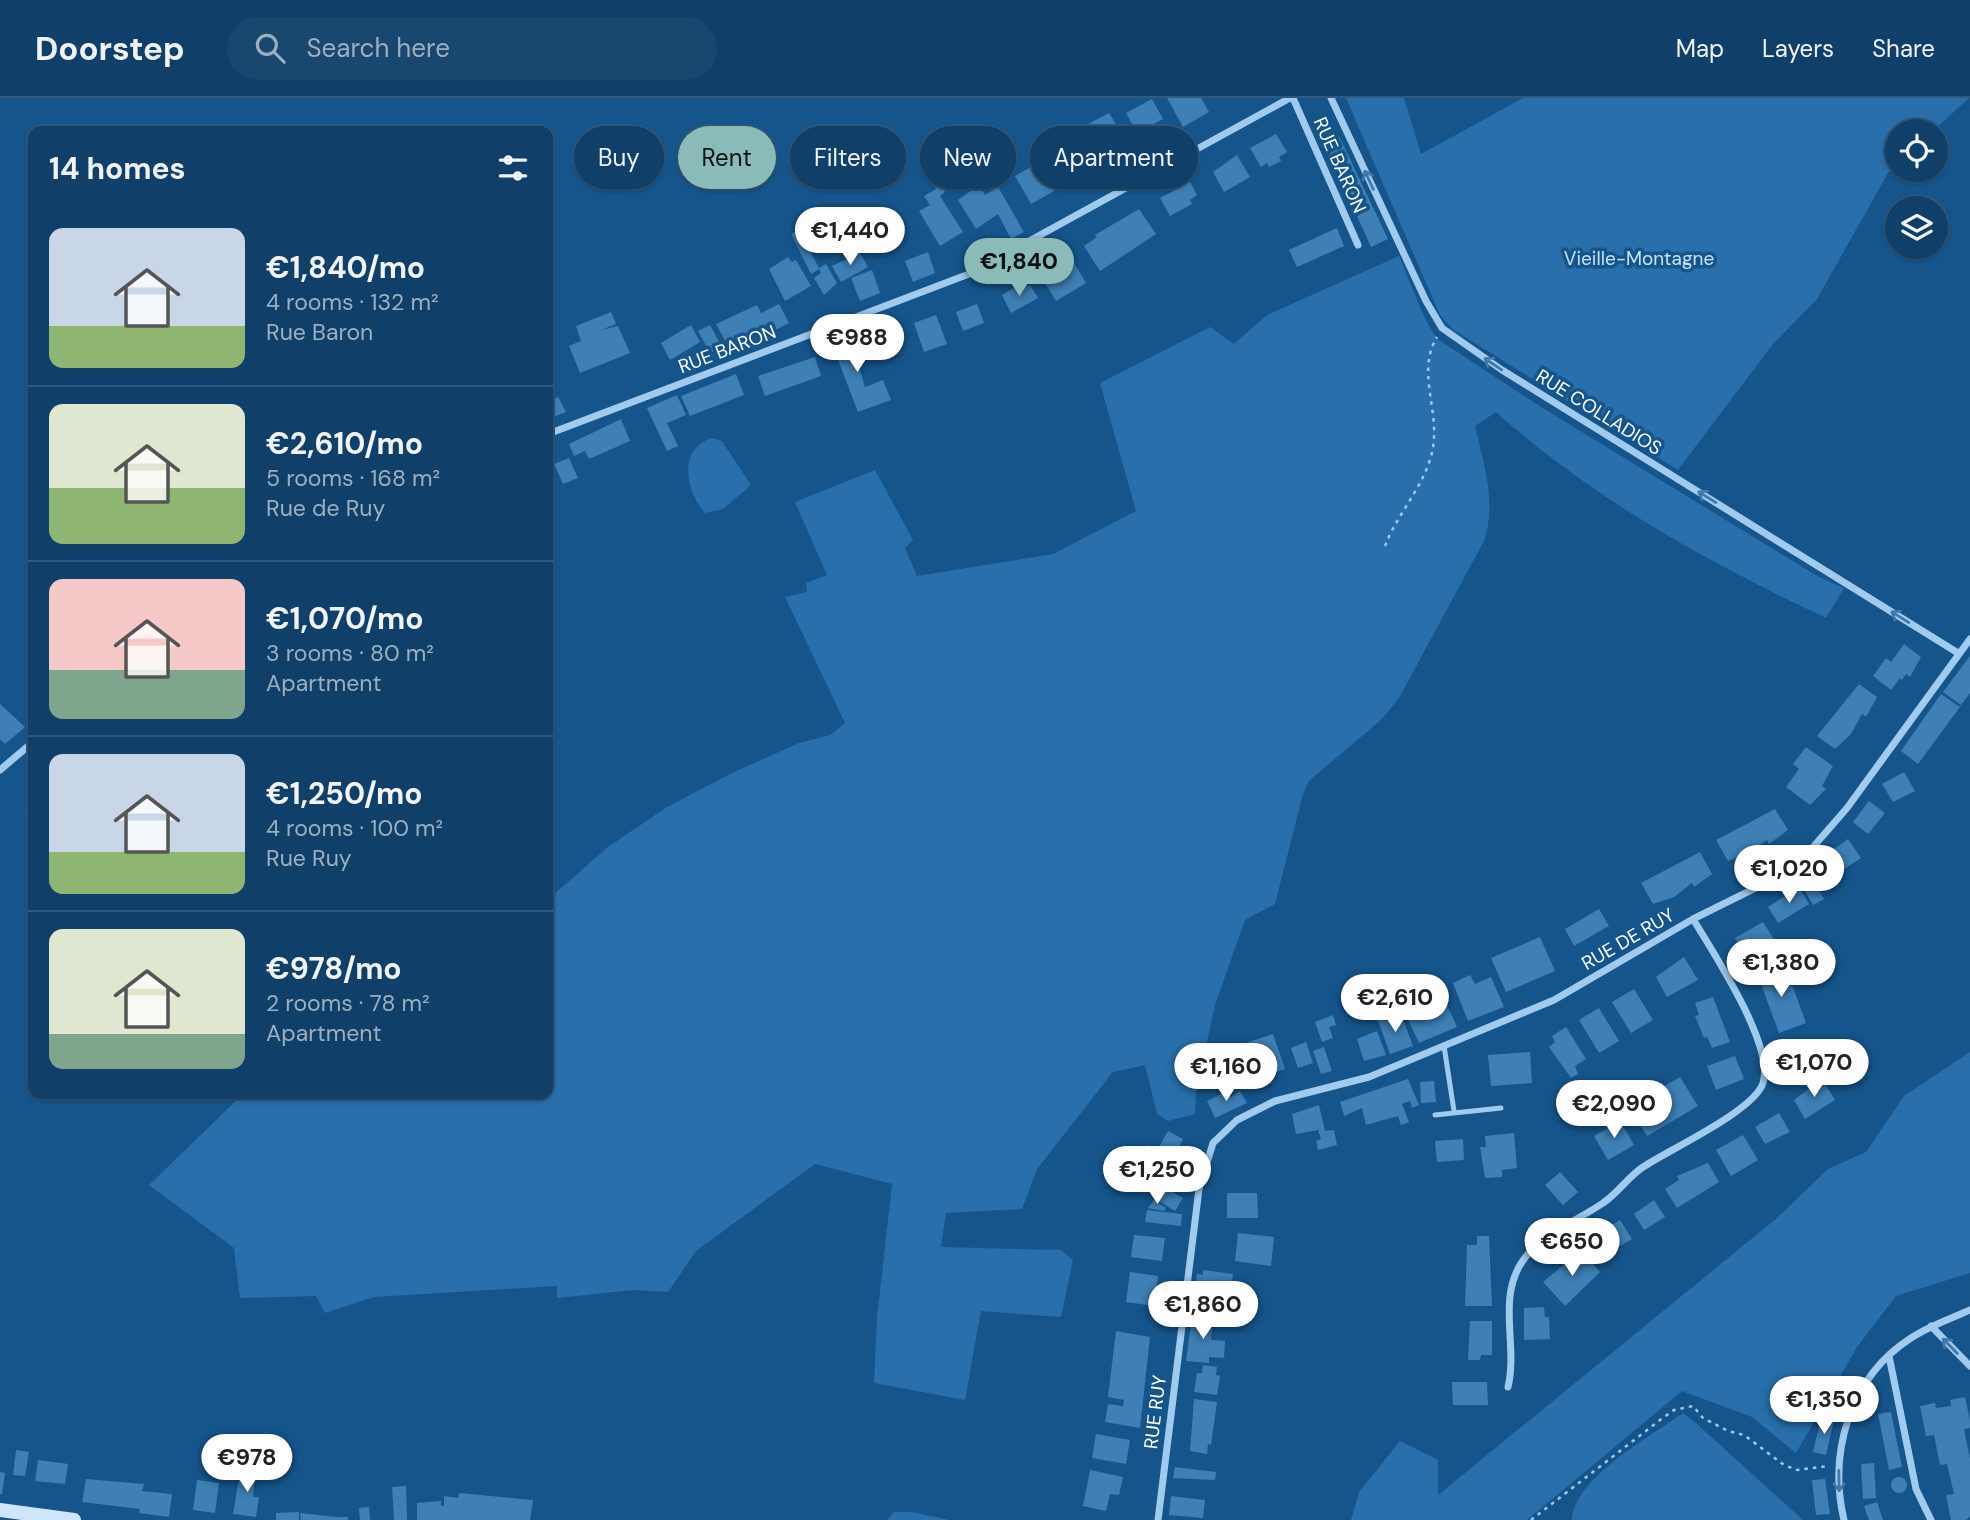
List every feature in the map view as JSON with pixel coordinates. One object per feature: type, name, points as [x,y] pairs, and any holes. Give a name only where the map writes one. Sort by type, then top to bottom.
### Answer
[{"type":"street","name":"RUE BARON","points":[[553,432],[969,274],[1292,98],[1358,245]]},
{"type":"street","name":"RUE COLLADIOS","points":[[1331,98],[1426,300],[1442,328],[1531,388],[1958,653]]},
{"type":"street","name":"RUE DE RUY","points":[[1213,1143],[1237,1120],[1275,1101],[1369,1077],[1555,1000],[1693,919],[1794,869],[1847,808],[1970,639]]},
{"type":"street","points":[[0,770],[28,746]]},
{"type":"street","points":[[1508,1387],[1511,1368],[1510,1293],[1515,1274],[1532,1249],[1605,1202],[1643,1167],[1746,1105],[1762,1087],[1764,1065],[1740,998],[1693,919]]},
{"type":"street","name":"RUE RUY","points":[[1158,1520],[1199,1189],[1213,1143]]},
{"type":"street","points":[[1844,1520],[1839,1496],[1839,1464],[1845,1427],[1866,1384],[1889,1356],[1931,1326],[1970,1310]]},
{"type":"street","points":[[1931,1326],[1970,1366]]},
{"type":"street","points":[[1889,1356],[1916,1489],[1931,1520]]},
{"type":"street","points":[[0,1510],[74,1520]]},
{"type":"lane","points":[[1444,1046],[1454,1111]]},
{"type":"lane","points":[[1435,1115],[1501,1108]]},
{"type":"path","points":[[1385,546],[1394,522],[1427,470],[1432,453],[1434,426],[1428,359],[1442,328]]},
{"type":"path","points":[[1531,1520],[1660,1420],[1682,1408],[1693,1406],[1703,1418],[1728,1431],[1744,1435],[1784,1465],[1797,1470],[1839,1464]]},
{"type":"green space","name":"Vieille-Montagne","points":[[1346,98],[1404,98],[1421,154],[1523,98],[1969,98],[1946,119],[1885,119],[1885,178],[1817,299],[1773,344],[1678,470],[1454,330],[1440,315]]},
{"type":"green space","points":[[1399,256],[1423,313],[1439,340],[1541,407],[1819,577],[1844,588],[1826,618],[1738,575],[1612,501],[1533,444],[1496,412],[1475,426],[1489,496],[1485,539],[1399,698],[1382,719],[1309,781],[1303,794],[1275,904],[1245,920],[1215,1005],[1196,1092],[1195,1114],[1168,1121],[1157,1114],[1145,1065],[1113,1072],[1037,1169],[1022,1209],[946,1213],[941,1247],[1061,1250],[1073,1260],[1061,1317],[981,1311],[965,1400],[874,1383],[877,1318],[892,1184],[815,1164],[696,1251],[668,1292],[634,1290],[557,1298],[557,1286],[374,1297],[325,1313],[316,1296],[240,1298],[234,1248],[149,1185],[238,1099],[553,1099],[553,895],[608,847],[667,807],[732,773],[799,743],[830,735],[845,723],[785,597],[807,592],[806,583],[827,575],[795,502],[875,470],[913,540],[905,548],[917,576],[1053,554],[1136,511],[1100,383],[1210,327],[1234,344],[1267,315]]},
{"type":"green space","points":[[712,438],[722,441],[751,485],[723,509],[705,513],[693,493],[688,471],[694,451],[701,443]]},
{"type":"green space","points":[[1970,1052],[1970,1273],[1896,1296],[1857,1347],[1796,1453],[1752,1417],[1682,1391],[1527,1520],[1351,1520],[1359,1492],[1400,1441],[1438,1460],[1438,1495],[1777,1218],[1828,1169],[1866,1152],[1904,1096]]},
{"type":"green space","points":[[1683,1413],[1803,1520],[1572,1520],[1576,1505],[1585,1489],[1599,1474]]},
{"type":"green space","points":[[894,1512],[912,1512],[949,1520],[887,1520]]},
{"type":"building","points":[[1167,98],[1201,98],[1209,112],[1182,126]]},
{"type":"building","points":[[1152,99],[1163,119],[1150,126],[1133,126],[1126,113]]},
{"type":"building","points":[[1109,113],[1117,126],[1086,126]]},
{"type":"building","points":[[1276,134],[1287,152],[1279,157],[1281,161],[1269,167],[1267,163],[1261,167],[1250,148]]},
{"type":"building","points":[[1339,136],[1388,239],[1371,247],[1324,143]]},
{"type":"building","points":[[1237,155],[1250,177],[1224,192],[1213,172]]},
{"type":"building","points":[[1030,168],[1030,189],[1058,189],[1031,204],[1016,175]]},
{"type":"building","points":[[936,189],[943,189],[945,192],[940,196],[963,232],[940,246],[919,211],[930,205],[924,196]]},
{"type":"building","points":[[973,189],[981,189],[985,195],[999,189],[1024,232],[1011,239],[998,214],[976,229],[958,200]]},
{"type":"building","points":[[1177,189],[1194,189],[1197,195],[1190,200],[1192,204],[1170,216],[1160,198]]},
{"type":"building","points":[[1139,209],[1156,234],[1100,271],[1084,246],[1097,237],[1095,235]]},
{"type":"building","points":[[848,223],[857,240],[847,246],[838,229]]},
{"type":"building","points":[[1337,228],[1344,246],[1297,267],[1289,250]]},
{"type":"building","points":[[799,230],[819,268],[826,264],[837,283],[824,295],[814,278],[821,273],[819,269],[811,274],[791,234]]},
{"type":"building","points":[[1067,251],[1086,283],[1056,301],[1036,268]]},
{"type":"building","points":[[928,252],[935,273],[913,282],[905,261]]},
{"type":"building","points":[[860,253],[868,267],[841,282],[832,266]]},
{"type":"building","points":[[788,257],[792,262],[796,260],[811,286],[785,301],[769,269]]},
{"type":"building","points":[[872,270],[880,293],[860,301],[851,278]]},
{"type":"building","points":[[1019,285],[1022,289],[1030,285],[1038,298],[1011,313],[1002,295]]},
{"type":"building","points":[[779,304],[789,323],[770,333],[767,325],[727,344],[716,324],[757,305],[761,313]]},
{"type":"building","points":[[977,304],[984,323],[963,331],[956,312]]},
{"type":"building","points":[[611,312],[616,324],[601,330],[618,326],[630,353],[580,373],[569,346],[581,341],[576,326]]},
{"type":"building","points":[[936,315],[947,344],[924,352],[914,323]]},
{"type":"building","points":[[691,325],[700,342],[670,360],[661,343]]},
{"type":"building","points":[[710,325],[722,347],[710,353],[698,331]]},
{"type":"building","points":[[852,330],[861,354],[856,356],[865,387],[883,380],[891,400],[858,412],[830,339]]},
{"type":"building","points":[[815,357],[821,376],[765,396],[758,376]]},
{"type":"building","points":[[736,374],[744,395],[690,416],[681,396]]},
{"type":"building","points":[[677,395],[686,415],[667,423],[678,446],[667,451],[647,408]]},
{"type":"building","points":[[558,397],[566,412],[553,417],[553,399]]},
{"type":"building","points":[[621,419],[630,441],[589,459],[585,451],[574,456],[569,444]]},
{"type":"building","points":[[569,458],[578,478],[563,484],[554,464]]},
{"type":"building","points":[[1904,644],[1921,657],[1910,677],[1906,674],[1902,680],[1900,678],[1891,690],[1873,676],[1886,658],[1891,662]]},
{"type":"building","points":[[1970,656],[1970,693],[1961,705],[1943,692]]},
{"type":"building","points":[[1859,684],[1877,697],[1866,717],[1862,714],[1851,734],[1835,749],[1817,736]]},
{"type":"building","points":[[1941,694],[1960,707],[1918,764],[1901,751]]},
{"type":"building","points":[[0,704],[25,727],[5,744],[0,739]]},
{"type":"building","points":[[1806,747],[1833,766],[1822,786],[1826,789],[1810,805],[1786,787],[1799,769],[1793,764]]},
{"type":"building","points":[[1904,772],[1915,791],[1893,802],[1882,784]]},
{"type":"building","points":[[1869,801],[1885,813],[1868,834],[1853,822]]},
{"type":"building","points":[[1775,809],[1788,830],[1769,844],[1767,840],[1749,853],[1728,861],[1716,840]]},
{"type":"building","points":[[1848,839],[1861,858],[1832,877],[1820,859]]},
{"type":"building","points":[[1700,852],[1712,874],[1694,887],[1692,883],[1674,897],[1653,904],[1641,883]]},
{"type":"building","points":[[1817,860],[1830,880],[1820,887],[1807,866]]},
{"type":"building","points":[[1812,879],[1824,899],[1813,905],[1802,886]]},
{"type":"building","points":[[1799,887],[1809,904],[1778,923],[1768,907]]},
{"type":"building","points":[[1599,909],[1609,926],[1574,946],[1565,929]]},
{"type":"building","points":[[1763,922],[1777,944],[1749,961],[1735,938]]},
{"type":"building","points":[[1540,937],[1555,971],[1506,992],[1491,958]]},
{"type":"building","points":[[1684,957],[1698,980],[1667,997],[1656,977]]},
{"type":"building","points":[[1780,964],[1786,981],[1790,979],[1806,1023],[1779,1033],[1757,973]]},
{"type":"building","points":[[1470,975],[1475,984],[1491,977],[1504,1007],[1468,1021],[1453,983]]},
{"type":"building","points":[[1634,989],[1653,1020],[1631,1033],[1612,1002]]},
{"type":"building","points":[[1713,997],[1730,1042],[1712,1048],[1707,1037],[1704,1038],[1695,1016],[1699,1015],[1695,1003]]},
{"type":"building","points":[[1448,1007],[1457,1027],[1419,1043],[1408,1020]]},
{"type":"building","points":[[1599,1008],[1619,1041],[1599,1053],[1579,1020]]},
{"type":"building","points":[[1393,1013],[1397,1024],[1404,1022],[1413,1046],[1390,1054],[1377,1018]]},
{"type":"building","points":[[1333,1015],[1336,1025],[1329,1027],[1333,1038],[1322,1042],[1315,1022]]},
{"type":"building","points":[[1566,1027],[1586,1059],[1575,1066],[1578,1074],[1571,1078],[1549,1047],[1555,1042],[1552,1036]]},
{"type":"building","points":[[1377,1031],[1386,1055],[1364,1061],[1357,1039]]},
{"type":"building","points":[[1273,1034],[1285,1069],[1258,1079],[1246,1043]]},
{"type":"building","points":[[1805,1040],[1812,1066],[1794,1073],[1784,1047]]},
{"type":"building","points":[[1306,1042],[1313,1063],[1298,1068],[1291,1048]]},
{"type":"building","points":[[1324,1047],[1332,1071],[1321,1074],[1313,1051]]},
{"type":"building","points":[[1530,1052],[1532,1083],[1491,1086],[1488,1055]]},
{"type":"building","points":[[1735,1056],[1744,1079],[1716,1090],[1707,1066]]},
{"type":"building","points":[[1680,1077],[1698,1106],[1647,1136],[1634,1115],[1641,1111],[1640,1107],[1657,1097],[1654,1092]]},
{"type":"building","points":[[1408,1079],[1419,1105],[1412,1108],[1410,1101],[1402,1104],[1409,1122],[1401,1125],[1398,1116],[1366,1125],[1362,1108],[1344,1116],[1340,1102]]},
{"type":"building","points":[[1822,1079],[1835,1100],[1805,1119],[1794,1100]]},
{"type":"building","points":[[1434,1081],[1436,1102],[1421,1103],[1420,1082]]},
{"type":"building","points":[[1227,1091],[1231,1097],[1240,1091],[1247,1103],[1215,1118],[1207,1101]]},
{"type":"building","points":[[1319,1105],[1325,1131],[1334,1130],[1337,1145],[1318,1150],[1316,1141],[1321,1139],[1318,1130],[1296,1134],[1292,1114]]},
{"type":"building","points":[[1779,1113],[1790,1132],[1765,1144],[1755,1127]]},
{"type":"building","points":[[1620,1121],[1634,1145],[1608,1160],[1594,1136]]},
{"type":"building","points":[[1168,1131],[1183,1139],[1175,1155],[1159,1147]]},
{"type":"building","points":[[1514,1133],[1517,1168],[1502,1170],[1502,1177],[1485,1178],[1480,1147],[1486,1147],[1485,1136]]},
{"type":"building","points":[[1743,1135],[1758,1160],[1731,1176],[1716,1150]]},
{"type":"building","points":[[1463,1139],[1464,1160],[1437,1162],[1435,1141]]},
{"type":"building","points":[[1147,1145],[1190,1167],[1180,1187],[1156,1171],[1153,1175],[1135,1164]]},
{"type":"building","points":[[1708,1163],[1719,1182],[1677,1208],[1665,1189],[1679,1180],[1677,1176]]},
{"type":"building","points":[[1560,1172],[1578,1192],[1563,1205],[1545,1185]]},
{"type":"building","points":[[1164,1187],[1183,1198],[1175,1211],[1157,1200]]},
{"type":"building","points":[[1227,1193],[1257,1193],[1258,1218],[1227,1218]]},
{"type":"building","points":[[1154,1200],[1166,1208],[1164,1211],[1148,1208]]},
{"type":"building","points":[[1654,1200],[1665,1217],[1644,1230],[1634,1214]]},
{"type":"building","points":[[1147,1210],[1182,1214],[1181,1226],[1145,1222]]},
{"type":"building","points":[[1620,1220],[1632,1239],[1607,1254],[1596,1235]]},
{"type":"building","points":[[1238,1233],[1274,1237],[1271,1266],[1235,1261]]},
{"type":"building","points":[[1134,1235],[1165,1238],[1162,1261],[1131,1257]]},
{"type":"building","points":[[1477,1236],[1489,1236],[1492,1306],[1465,1306],[1467,1245],[1477,1245]]},
{"type":"building","points":[[1581,1250],[1600,1272],[1565,1306],[1543,1282]]},
{"type":"building","points":[[1203,1270],[1233,1274],[1228,1315],[1192,1310],[1197,1274],[1203,1275]]},
{"type":"building","points":[[1130,1272],[1158,1276],[1154,1306],[1126,1302]]},
{"type":"building","points":[[1544,1307],[1545,1317],[1549,1317],[1550,1339],[1524,1340],[1524,1308]]},
{"type":"building","points":[[1192,1315],[1213,1317],[1211,1340],[1225,1341],[1224,1358],[1209,1357],[1209,1363],[1186,1361]]},
{"type":"building","points":[[1470,1321],[1492,1321],[1492,1355],[1481,1355],[1480,1360],[1468,1360]]},
{"type":"building","points":[[1116,1331],[1150,1337],[1140,1428],[1105,1422],[1108,1404],[1123,1406],[1124,1400],[1108,1397]]},
{"type":"building","points":[[1203,1365],[1217,1367],[1216,1375],[1220,1376],[1217,1395],[1194,1392],[1197,1373],[1202,1373]]},
{"type":"building","points":[[1452,1382],[1487,1382],[1488,1405],[1453,1405]]},
{"type":"building","points":[[1965,1397],[1970,1420],[1970,1428],[1964,1429],[1970,1459],[1970,1517],[1966,1520],[1951,1520],[1946,1495],[1954,1494],[1947,1464],[1940,1465],[1934,1435],[1926,1436],[1920,1406],[1935,1403],[1936,1408],[1951,1406],[1950,1400]]},
{"type":"building","points":[[1194,1399],[1217,1402],[1211,1445],[1208,1444],[1207,1454],[1190,1451]]},
{"type":"building","points":[[1891,1412],[1902,1467],[1889,1470],[1878,1414]]},
{"type":"building","points":[[1821,1418],[1834,1420],[1826,1455],[1813,1452]]},
{"type":"building","points":[[1096,1434],[1130,1440],[1126,1464],[1092,1458]]},
{"type":"building","points":[[16,1450],[29,1452],[25,1476],[13,1475]]},
{"type":"building","points":[[38,1460],[68,1464],[65,1484],[35,1481]]},
{"type":"building","points":[[1874,1463],[1876,1498],[1863,1499],[1861,1464]]},
{"type":"building","points":[[246,1464],[257,1465],[253,1497],[259,1497],[256,1517],[233,1514],[239,1478],[245,1479]]},
{"type":"building","points":[[1175,1467],[1216,1472],[1215,1480],[1173,1478]]},
{"type":"building","points":[[1090,1470],[1123,1477],[1119,1495],[1110,1494],[1106,1511],[1083,1506]]},
{"type":"building","points":[[0,1472],[5,1473],[2,1494],[0,1494]]},
{"type":"building","points":[[1899,1477],[1907,1485],[1899,1493],[1891,1485]]},
{"type":"building","points":[[86,1479],[144,1484],[142,1491],[172,1494],[169,1517],[139,1513],[140,1509],[82,1502]]},
{"type":"building","points":[[1825,1479],[1830,1514],[1816,1515],[1812,1480]]},
{"type":"building","points":[[197,1480],[219,1483],[215,1513],[193,1510]]},
{"type":"building","points":[[406,1486],[407,1520],[394,1520],[392,1487]]},
{"type":"building","points":[[459,1493],[533,1500],[530,1520],[417,1520],[417,1503],[441,1501],[441,1506],[444,1506],[444,1496],[458,1498]]},
{"type":"building","points":[[1171,1496],[1205,1500],[1203,1518],[1169,1515]]},
{"type":"building","points":[[1877,1502],[1883,1520],[1869,1520],[1864,1506]]},
{"type":"building","points":[[369,1507],[370,1520],[360,1520],[359,1508]]},
{"type":"building","points":[[299,1512],[299,1520],[276,1520],[276,1513]]},
{"type":"building","points":[[300,1513],[348,1517],[348,1520],[301,1520]]}]
